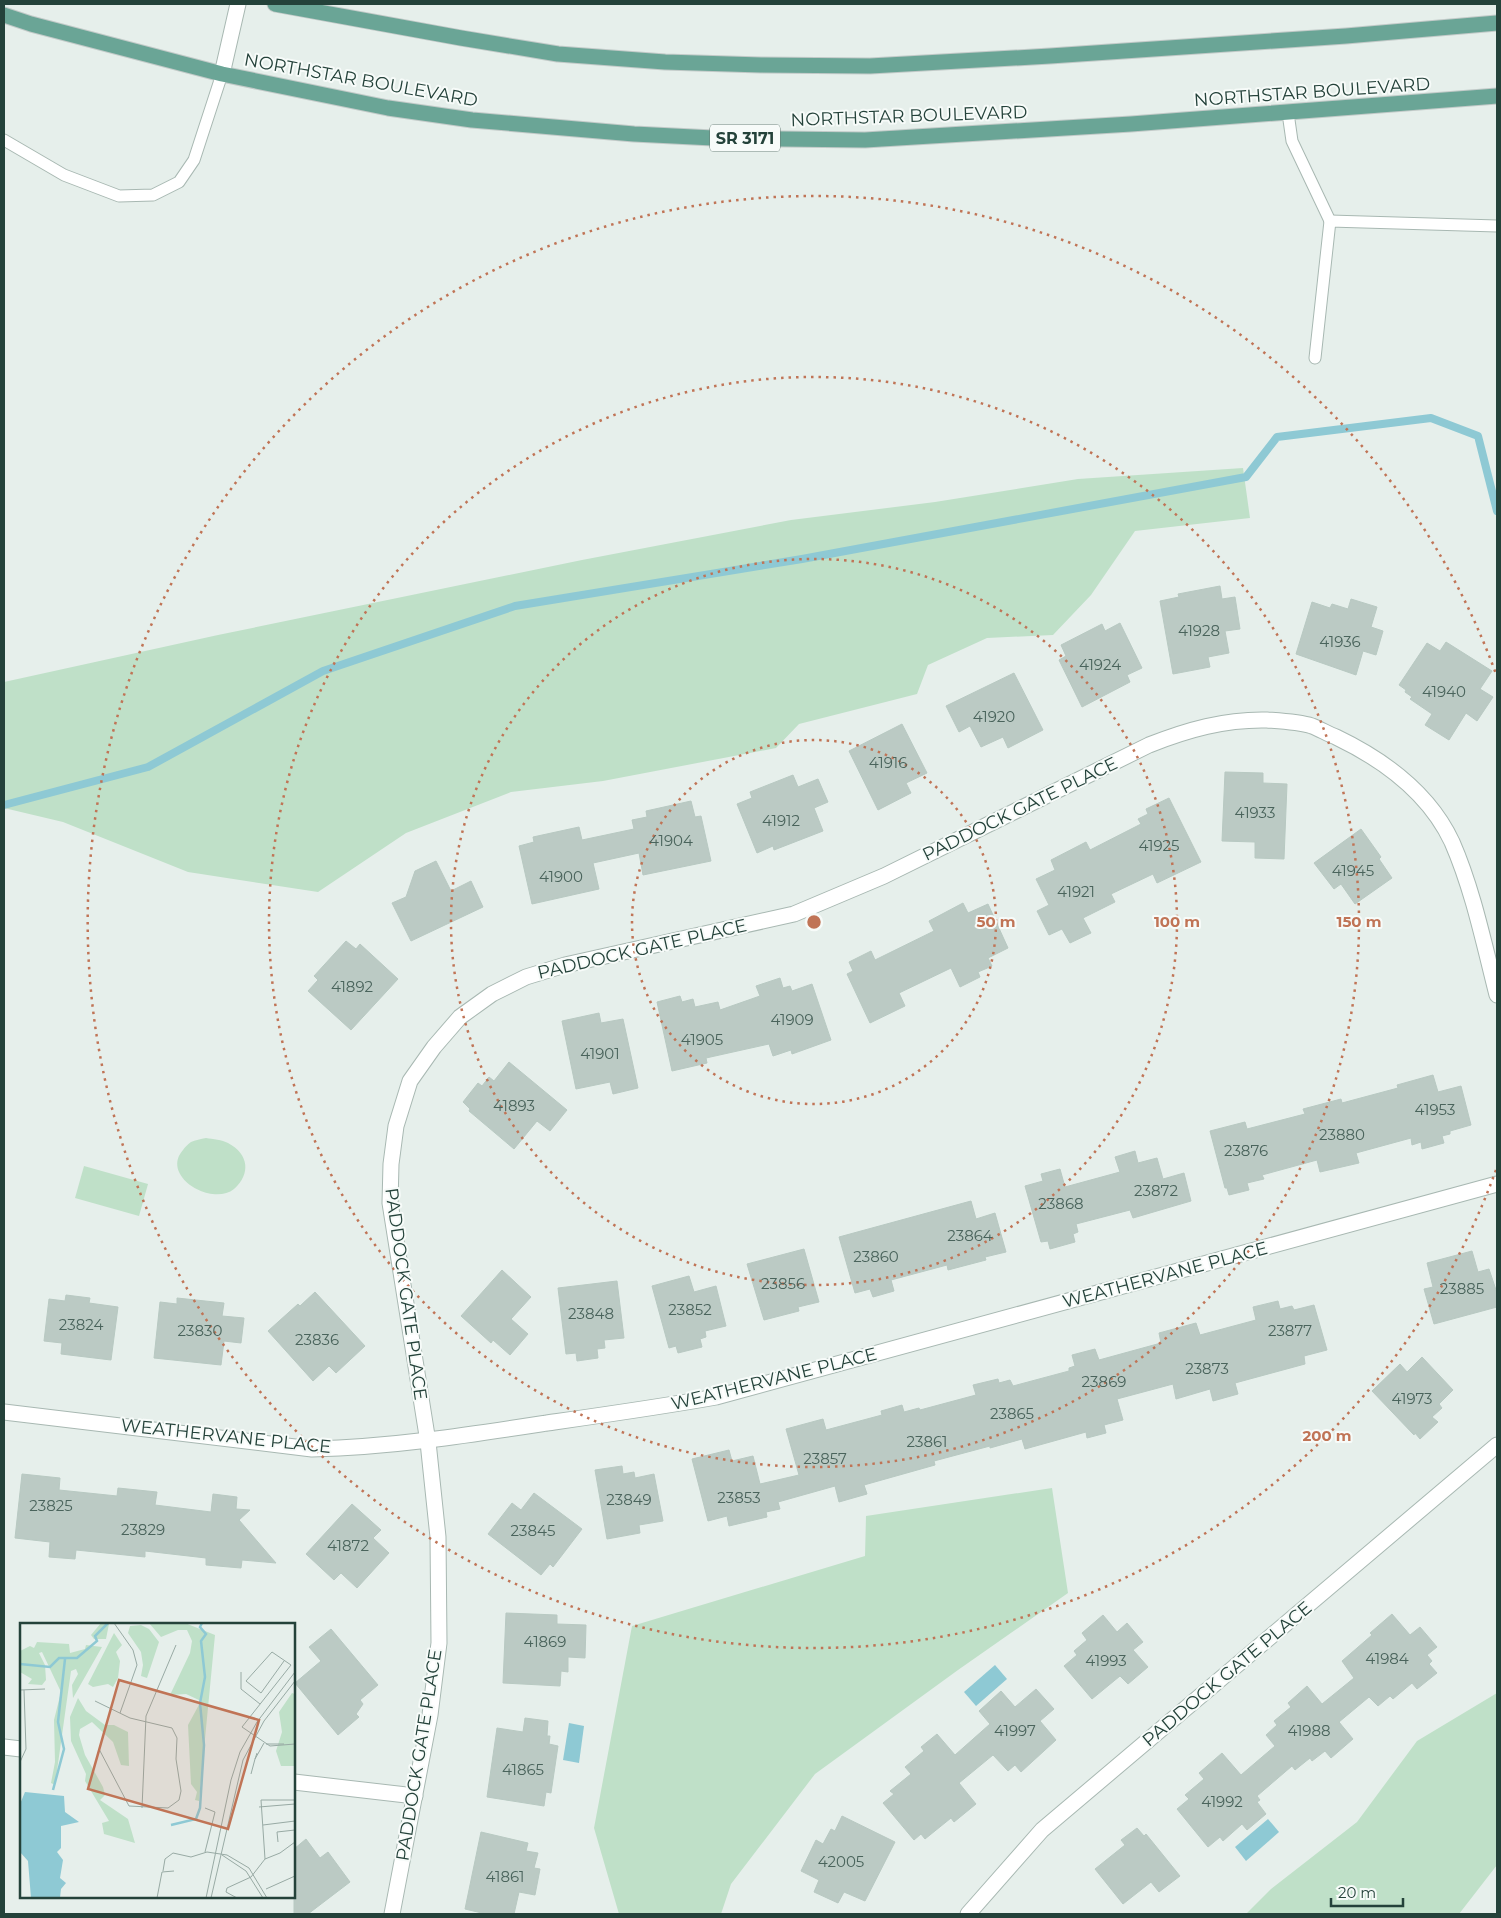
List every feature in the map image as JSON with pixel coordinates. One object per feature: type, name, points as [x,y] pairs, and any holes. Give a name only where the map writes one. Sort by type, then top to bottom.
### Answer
[{"type":"main road","points":[[275,4],[558,54],[665,62],[761,65],[870,66],[1050,56],[1346,36],[1497,23]]},
{"type":"main road","name":"NORTHSTAR BOULEVARD","points":[[4,15],[31,24],[222,74],[388,108],[472,120],[634,134],[712,138],[865,140],[1288,113],[1497,96]]},
{"type":"street","points":[[222,74],[238,4]]},
{"type":"street","name":"PADDOCK GATE PLACE","points":[[392,1914],[430,1715],[439,1643],[438,1537],[428,1442],[390,1203],[390,1164],[396,1126],[410,1081],[434,1046],[460,1017],[492,994],[526,977],[565,965],[794,914],[884,876],[1149,744],[1183,731],[1224,722],[1268,720],[1311,726],[1348,743],[1378,760],[1404,779],[1429,806],[1451,841],[1467,883],[1497,995]]},
{"type":"street","name":"WEATHERVANE PLACE","points":[[4,1412],[312,1449],[358,1448],[428,1442],[653,1408],[716,1396],[1497,1184]]},
{"type":"street","name":"PADDOCK GATE PLACE","points":[[968,1914],[1042,1830],[1497,1445]]},
{"type":"street","points":[[4,1747],[20,1749]]},
{"type":"street","points":[[295,1782],[415,1796]]},
{"type":"lane","points":[[4,140],[64,175],[119,196],[153,195],[179,182],[194,160],[222,74]]},
{"type":"lane","points":[[1288,113],[1292,141],[1330,221],[1315,358]]},
{"type":"lane","points":[[1330,221],[1497,226]]},
{"type":"green space","points":[[1243,468],[1250,518],[1135,531],[1091,595],[1053,635],[987,638],[928,665],[917,694],[799,724],[776,748],[603,781],[511,792],[406,833],[318,892],[188,872],[63,822],[4,808],[4,682],[218,635],[582,560],[791,520],[935,502],[1078,479]]},
{"type":"green space","points":[[206,1138],[228,1143],[244,1158],[245,1171],[243,1177],[234,1189],[225,1194],[214,1194],[192,1186],[183,1179],[178,1170],[178,1160],[183,1150],[193,1141]]},
{"type":"green space","points":[[84,1166],[148,1184],[139,1216],[75,1198]]},
{"type":"green space","points":[[1052,1488],[1068,1593],[815,1774],[731,1884],[721,1914],[619,1914],[594,1828],[632,1626],[865,1556],[866,1516]]},
{"type":"green space","points":[[1497,1693],[1497,1865],[1459,1914],[1246,1914],[1271,1889],[1357,1822],[1417,1741]]},
{"type":"water","points":[[995,1665],[1007,1679],[976,1706],[964,1692]]},
{"type":"water","points":[[569,1723],[584,1726],[579,1763],[563,1760]]},
{"type":"water","points":[[1268,1819],[1279,1832],[1246,1861],[1235,1847]]},
{"type":"building","points":[[1220,586],[1222,599],[1235,597],[1240,629],[1225,631],[1229,653],[1208,657],[1210,667],[1173,674],[1160,601],[1179,597],[1178,594]]},
{"type":"building","points":[[1351,599],[1377,607],[1371,627],[1383,631],[1376,655],[1363,651],[1356,675],[1296,654],[1312,602],[1330,608],[1332,604],[1348,609]]},
{"type":"building","points":[[1120,623],[1142,668],[1127,675],[1130,682],[1082,707],[1059,660],[1066,656],[1061,645],[1102,624],[1105,631]]},
{"type":"building","points":[[1446,642],[1492,671],[1480,689],[1493,697],[1477,721],[1466,713],[1449,740],[1425,725],[1432,714],[1410,699],[1412,697],[1399,685],[1427,643],[1440,651]]},
{"type":"building","points":[[1014,673],[1043,730],[1008,748],[1003,737],[981,747],[970,726],[959,732],[946,706]]},
{"type":"building","points":[[902,724],[927,773],[906,783],[911,793],[878,810],[849,751]]},
{"type":"building","points":[[1225,772],[1263,773],[1263,783],[1287,784],[1284,859],[1255,858],[1255,842],[1222,841]]},
{"type":"building","points":[[793,775],[798,787],[818,779],[828,802],[814,808],[823,831],[774,850],[773,846],[757,853],[737,804],[752,798],[750,792]]},
{"type":"building","points":[[1169,798],[1201,862],[1157,883],[1153,874],[1111,894],[1115,902],[1083,918],[1091,933],[1070,943],[1062,929],[1049,935],[1037,911],[1049,905],[1036,879],[1055,870],[1051,860],[1086,842],[1090,850],[1141,824],[1138,819],[1148,814],[1146,809]]},
{"type":"building","points":[[691,801],[695,817],[701,816],[711,861],[643,875],[639,853],[593,863],[599,889],[532,904],[519,846],[534,842],[533,837],[579,827],[582,840],[634,829],[632,820],[647,817],[646,811]]},
{"type":"building","points":[[1361,829],[1381,857],[1379,859],[1392,878],[1355,904],[1341,884],[1334,889],[1314,863]]},
{"type":"building","points":[[436,861],[451,891],[471,881],[483,907],[411,941],[392,903],[406,897],[415,871]]},
{"type":"building","points":[[963,903],[968,913],[988,904],[1008,948],[988,958],[992,966],[978,972],[980,977],[960,987],[951,968],[899,993],[905,1006],[870,1023],[847,974],[853,971],[849,962],[871,951],[875,960],[934,931],[929,921]]},
{"type":"building","points":[[346,941],[356,949],[360,944],[398,979],[351,1030],[308,991],[318,980],[314,976]]},
{"type":"building","points":[[780,978],[783,988],[790,986],[792,991],[812,984],[831,1040],[792,1054],[791,1050],[773,1056],[769,1044],[706,1058],[707,1063],[672,1071],[657,1002],[680,996],[682,1002],[693,999],[695,1007],[718,1002],[720,1010],[760,996],[756,986]]},
{"type":"building","points":[[599,1013],[601,1023],[623,1019],[638,1088],[613,1094],[610,1082],[576,1089],[562,1021]]},
{"type":"building","points":[[509,1062],[567,1110],[550,1131],[537,1121],[514,1149],[469,1111],[470,1109],[463,1102],[478,1083],[482,1086],[489,1077],[494,1081]]},
{"type":"building","points":[[1433,1075],[1438,1092],[1461,1086],[1471,1125],[1450,1131],[1450,1134],[1442,1136],[1444,1143],[1422,1149],[1421,1142],[1412,1145],[1411,1138],[1356,1153],[1359,1163],[1320,1172],[1317,1160],[1262,1175],[1264,1179],[1247,1183],[1249,1190],[1229,1195],[1227,1188],[1225,1188],[1210,1131],[1245,1122],[1247,1129],[1305,1114],[1303,1109],[1341,1099],[1342,1103],[1398,1088],[1397,1085]]},
{"type":"building","points":[[1135,1151],[1138,1163],[1157,1158],[1163,1179],[1184,1173],[1191,1201],[1133,1218],[1130,1210],[1076,1224],[1078,1232],[1073,1234],[1075,1242],[1050,1249],[1048,1241],[1041,1242],[1025,1186],[1043,1181],[1041,1174],[1060,1169],[1065,1187],[1120,1172],[1115,1157]]},
{"type":"building","points":[[971,1201],[976,1219],[995,1213],[1006,1252],[985,1257],[986,1260],[948,1270],[947,1265],[891,1280],[894,1291],[873,1297],[870,1289],[855,1293],[839,1237]]},
{"type":"building","points":[[804,1249],[819,1302],[798,1307],[799,1311],[764,1320],[747,1264]]},
{"type":"building","points":[[1472,1251],[1478,1272],[1489,1269],[1497,1293],[1497,1307],[1434,1324],[1424,1289],[1433,1287],[1427,1263]]},
{"type":"building","points":[[502,1270],[531,1297],[511,1319],[528,1334],[510,1355],[493,1340],[491,1343],[461,1316]]},
{"type":"building","points":[[689,1276],[694,1292],[716,1286],[726,1326],[705,1331],[706,1337],[700,1339],[702,1347],[678,1353],[676,1346],[669,1348],[652,1286]]},
{"type":"building","points":[[617,1281],[624,1338],[604,1340],[605,1348],[597,1349],[598,1358],[577,1361],[576,1353],[566,1354],[558,1288]]},
{"type":"building","points":[[315,1292],[365,1346],[336,1373],[329,1366],[313,1381],[268,1331],[298,1304],[300,1306]]},
{"type":"building","points":[[66,1295],[90,1298],[89,1303],[118,1307],[111,1360],[61,1354],[62,1343],[44,1341],[49,1299],[65,1301]]},
{"type":"building","points":[[177,1298],[224,1303],[222,1316],[244,1318],[241,1343],[224,1341],[221,1365],[154,1358],[160,1302],[177,1304]]},
{"type":"building","points":[[1278,1301],[1280,1309],[1292,1306],[1294,1310],[1314,1305],[1327,1350],[1304,1356],[1305,1364],[1235,1383],[1238,1394],[1213,1401],[1210,1389],[1176,1399],[1173,1384],[1117,1399],[1123,1420],[1104,1425],[1106,1433],[1087,1438],[1086,1432],[1025,1449],[1022,1439],[990,1448],[990,1446],[934,1461],[935,1465],[864,1485],[867,1494],[839,1502],[835,1486],[778,1502],[780,1509],[766,1512],[767,1517],[729,1526],[727,1516],[708,1521],[692,1459],[729,1450],[732,1461],[753,1456],[760,1484],[799,1475],[786,1429],[823,1419],[826,1430],[882,1415],[881,1411],[902,1405],[904,1412],[919,1408],[920,1410],[976,1395],[973,1385],[998,1379],[999,1383],[1010,1380],[1013,1386],[1069,1371],[1069,1368],[1075,1366],[1072,1355],[1095,1349],[1099,1360],[1161,1343],[1159,1333],[1196,1323],[1200,1335],[1256,1320],[1253,1307]]},
{"type":"building","points":[[1422,1357],[1453,1390],[1439,1404],[1442,1408],[1432,1417],[1438,1422],[1420,1439],[1372,1391],[1400,1364],[1407,1372]]},
{"type":"building","points":[[622,1466],[623,1474],[634,1472],[635,1478],[654,1474],[663,1521],[639,1525],[640,1533],[607,1539],[595,1470]]},
{"type":"building","points":[[22,1474],[60,1478],[59,1490],[117,1496],[118,1488],[157,1492],[155,1505],[211,1512],[213,1494],[237,1497],[236,1509],[250,1510],[239,1520],[276,1563],[242,1560],[241,1568],[206,1565],[206,1558],[145,1551],[145,1557],[76,1550],[75,1559],[49,1557],[50,1542],[15,1538]]},
{"type":"building","points":[[534,1493],[582,1529],[553,1567],[550,1564],[541,1575],[488,1534],[512,1503],[521,1510]]},
{"type":"building","points":[[352,1504],[381,1530],[373,1538],[389,1553],[357,1588],[341,1573],[334,1580],[306,1554]]},
{"type":"building","points":[[506,1613],[557,1615],[557,1624],[586,1625],[585,1658],[568,1657],[568,1672],[561,1671],[560,1686],[503,1683]]},
{"type":"building","points":[[1392,1614],[1410,1635],[1420,1627],[1437,1647],[1427,1655],[1432,1661],[1429,1664],[1437,1673],[1417,1689],[1412,1683],[1393,1699],[1390,1696],[1378,1706],[1369,1697],[1339,1722],[1353,1739],[1331,1758],[1325,1751],[1312,1761],[1310,1758],[1295,1770],[1292,1766],[1257,1796],[1260,1800],[1257,1802],[1266,1814],[1247,1830],[1242,1824],[1223,1841],[1220,1837],[1208,1847],[1177,1809],[1189,1799],[1185,1795],[1204,1779],[1199,1773],[1222,1753],[1241,1775],[1275,1746],[1266,1735],[1277,1725],[1274,1721],[1291,1707],[1288,1703],[1307,1686],[1322,1704],[1354,1678],[1342,1661],[1372,1635],[1370,1633]]},
{"type":"building","points":[[1103,1615],[1117,1632],[1127,1623],[1143,1642],[1133,1650],[1148,1667],[1128,1684],[1120,1676],[1092,1699],[1064,1666],[1077,1655],[1074,1651],[1087,1640],[1082,1633]]},
{"type":"building","points":[[331,1629],[378,1685],[360,1700],[363,1704],[356,1714],[359,1717],[338,1735],[295,1683],[321,1661],[309,1647]]},
{"type":"building","points":[[1036,1689],[1054,1709],[1040,1721],[1056,1740],[1021,1772],[1015,1765],[1008,1771],[993,1755],[959,1783],[976,1804],[954,1822],[951,1818],[925,1839],[921,1834],[914,1840],[883,1803],[894,1794],[890,1791],[911,1774],[905,1767],[924,1751],[921,1747],[937,1734],[955,1755],[990,1724],[979,1711],[1001,1691],[1015,1707]]},
{"type":"building","points":[[525,1718],[548,1721],[547,1736],[550,1736],[549,1744],[558,1746],[551,1793],[546,1792],[544,1806],[487,1797],[497,1728],[523,1732]]},
{"type":"building","points":[[842,1816],[895,1842],[865,1901],[844,1892],[838,1903],[814,1892],[819,1880],[801,1871],[816,1840],[823,1844],[831,1829],[835,1831]]},
{"type":"building","points":[[1137,1828],[1144,1836],[1146,1834],[1180,1876],[1159,1892],[1151,1882],[1123,1904],[1095,1869],[1125,1845],[1121,1840]]},
{"type":"building","points":[[481,1832],[528,1843],[526,1851],[538,1853],[534,1868],[540,1869],[535,1895],[519,1892],[514,1914],[486,1914],[465,1909]]},
{"type":"building","points":[[306,1839],[320,1858],[328,1852],[350,1882],[308,1914],[294,1914],[295,1848]]},
{"type":"waterway","points":[[4,805],[148,767],[323,671],[515,606],[802,559],[1246,477],[1277,437],[1431,418],[1478,436],[1497,511]]}]
